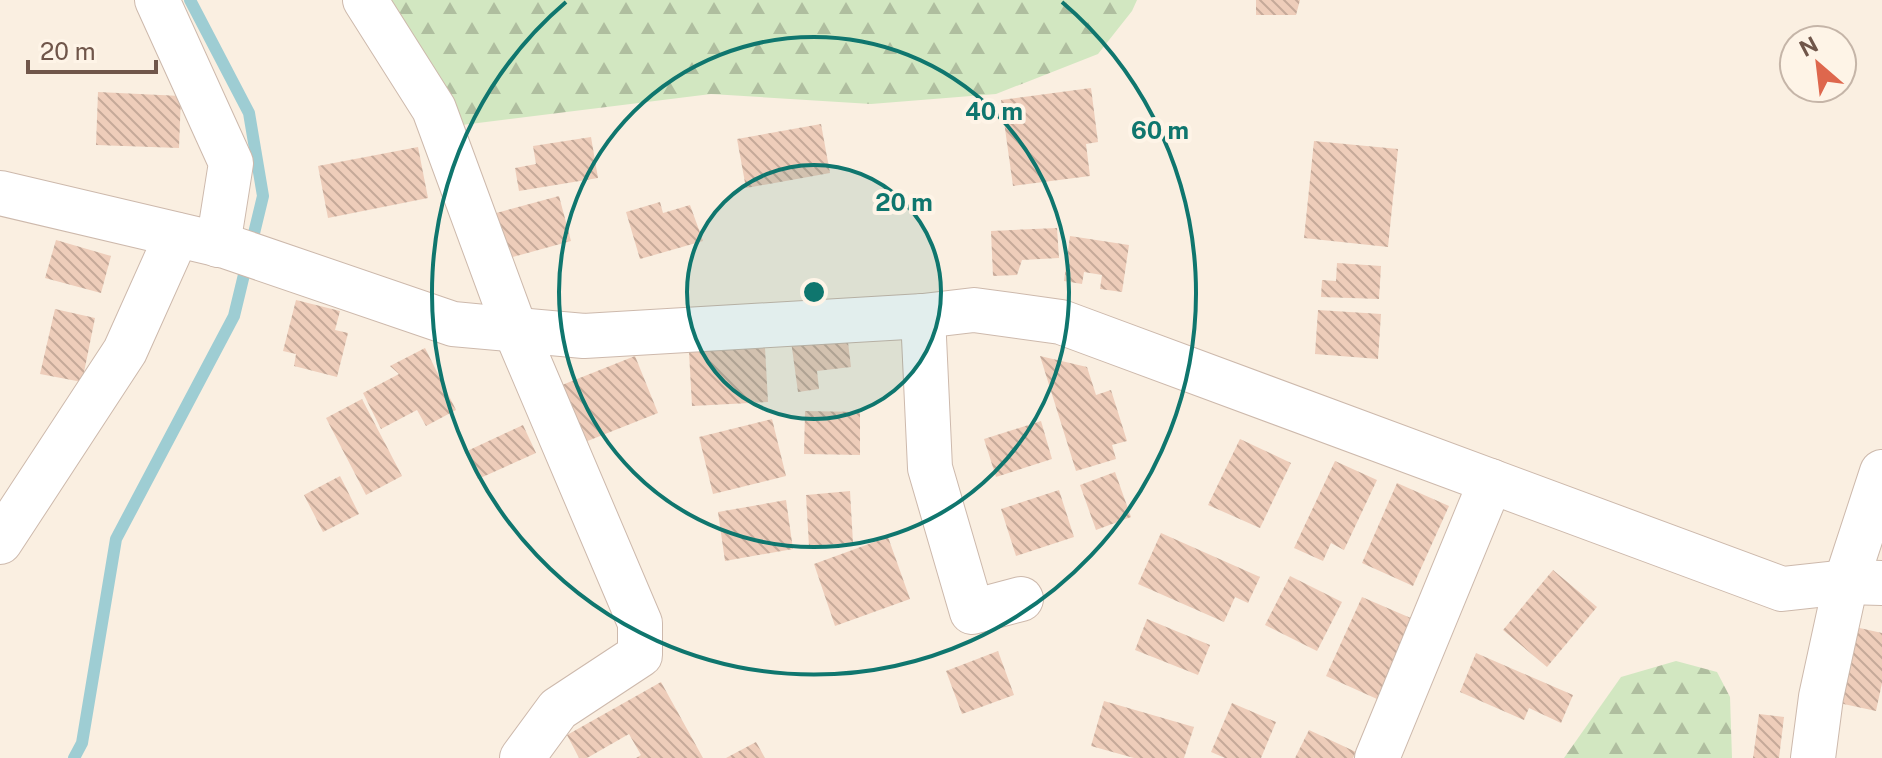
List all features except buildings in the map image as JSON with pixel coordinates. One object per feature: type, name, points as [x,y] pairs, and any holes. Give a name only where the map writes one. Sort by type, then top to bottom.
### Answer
[{"type":"street","points":[[0,542],[125,351],[206,242],[231,163],[157,0]]},
{"type":"street","points":[[365,0],[434,109],[515,329],[640,623],[640,655],[558,709],[522,758]]},
{"type":"street","points":[[0,193],[206,242],[288,266],[453,324],[584,336],[923,316],[974,310],[1061,322],[1782,589],[1864,582]]},
{"type":"street","points":[[923,316],[930,468],[972,612],[1021,599]]},
{"type":"street","points":[[1813,758],[1821,697],[1864,582],[1882,472]]},
{"type":"street","points":[[1377,758],[1491,481]]},
{"type":"green space","points":[[354,0],[1137,0],[1098,54],[996,94],[871,104],[711,94],[446,127]]},
{"type":"green space","points":[[1676,661],[1717,672],[1730,697],[1732,758],[1564,758],[1621,677]]},
{"type":"waterway","points":[[74,758],[82,743],[116,539],[234,316],[263,196],[249,113],[190,0]]}]
